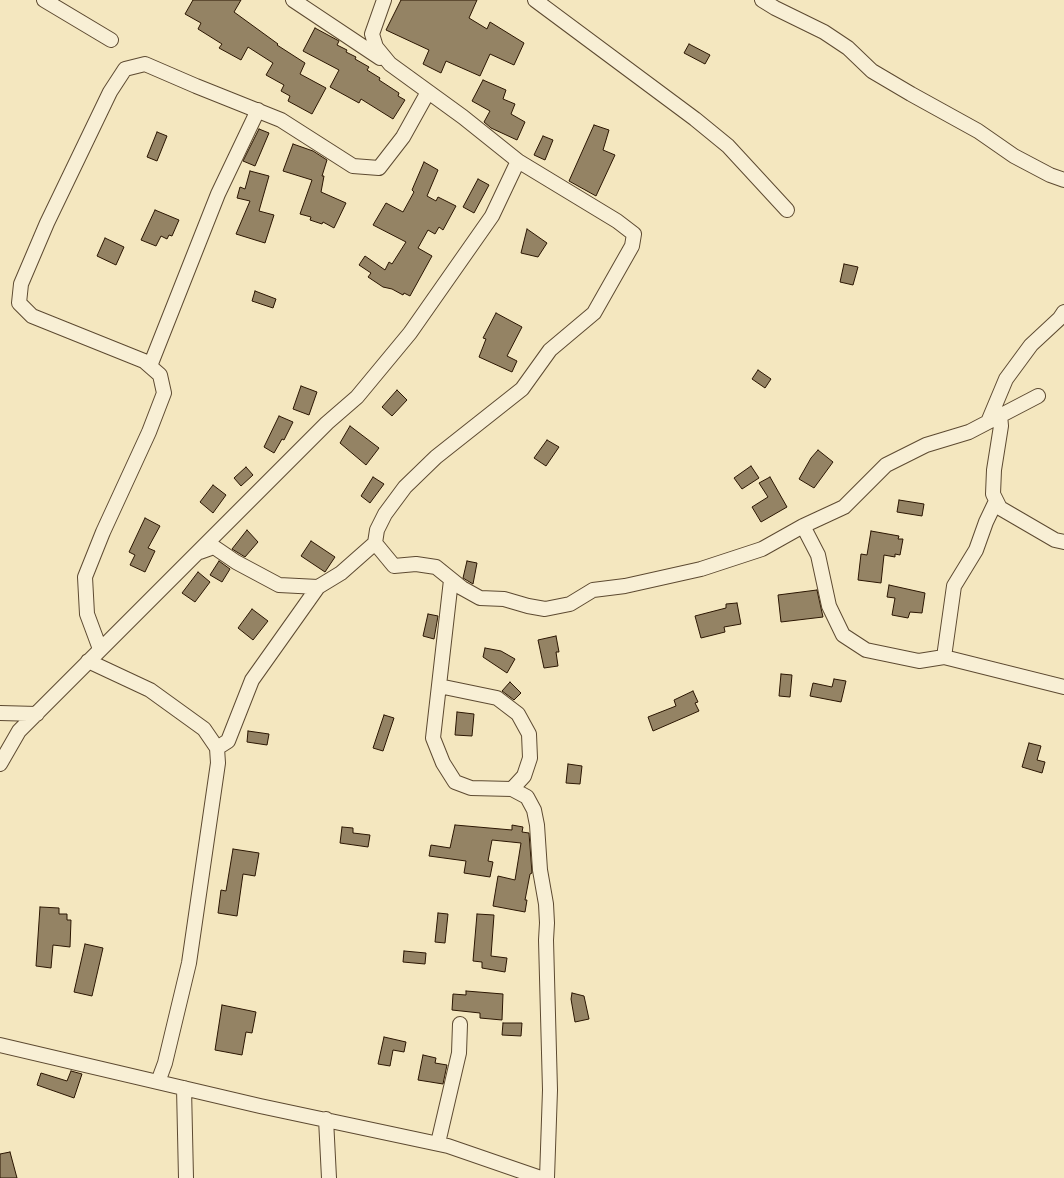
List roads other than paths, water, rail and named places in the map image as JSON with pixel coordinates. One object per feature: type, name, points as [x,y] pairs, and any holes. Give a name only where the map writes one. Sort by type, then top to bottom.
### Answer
[{"type":"street","points":[[44,0],[111,40]]},
{"type":"street","points":[[216,748],[228,741],[252,680],[318,587],[341,573],[375,543],[377,530],[385,514],[405,487],[436,458],[522,389],[550,350],[594,312],[632,246],[634,234],[518,161],[463,117],[390,64],[293,0]]},
{"type":"street","points":[[384,0],[372,34],[376,47],[390,64]]},
{"type":"street","points":[[535,0],[695,119],[728,146],[786,210]]},
{"type":"street","points":[[762,0],[824,32],[848,48],[872,71],[978,131],[1014,156],[1050,175],[1064,180]]},
{"type":"street","points":[[100,649],[88,614],[85,577],[150,432],[164,393],[160,375],[144,361],[32,316],[19,302],[21,284],[40,240],[90,129],[110,92],[125,69],[145,64],[281,120],[353,166],[379,168],[403,137],[428,92]]},
{"type":"street","points":[[150,366],[218,194],[258,110]]},
{"type":"street","points":[[0,764],[19,731],[327,423],[357,398],[410,333],[492,216],[518,161]]},
{"type":"street","points":[[994,419],[1006,379],[1031,344],[1063,318]]},
{"type":"street","points":[[375,543],[394,566],[416,564],[436,567],[462,588],[480,598],[504,599],[528,606],[545,608],[570,604],[593,590],[625,586],[701,569],[762,549],[803,526],[844,507],[886,465],[926,445],[969,432],[1038,396]]},
{"type":"street","points":[[994,419],[1001,426],[992,494],[1000,508],[1055,540],[1064,542]]},
{"type":"street","points":[[944,658],[954,586],[976,550],[996,501]]},
{"type":"street","points":[[803,526],[818,555],[829,606],[843,635],[866,650],[919,661],[944,658],[1064,687]]},
{"type":"street","points":[[197,553],[214,547],[236,562],[278,585],[318,587]]},
{"type":"street","points":[[451,580],[433,738],[443,764],[455,782],[471,788],[512,789],[527,797],[534,810],[537,824],[540,870],[546,904],[550,1090],[547,1178]]},
{"type":"street","points":[[88,661],[150,690],[204,729],[216,748],[218,763],[189,963],[165,1062],[158,1082]]},
{"type":"street","points":[[439,686],[497,698],[518,714],[529,734],[530,758],[524,776],[512,789]]},
{"type":"street","points":[[0,713],[37,714]]},
{"type":"street","points":[[438,1143],[459,1053],[460,1024]]},
{"type":"street","points":[[0,1045],[326,1120],[438,1143],[541,1178]]},
{"type":"street","points":[[184,1088],[186,1178]]},
{"type":"street","points":[[326,1120],[329,1178]]},
{"type":"street","points":[[498,1163],[498,1178]]}]
